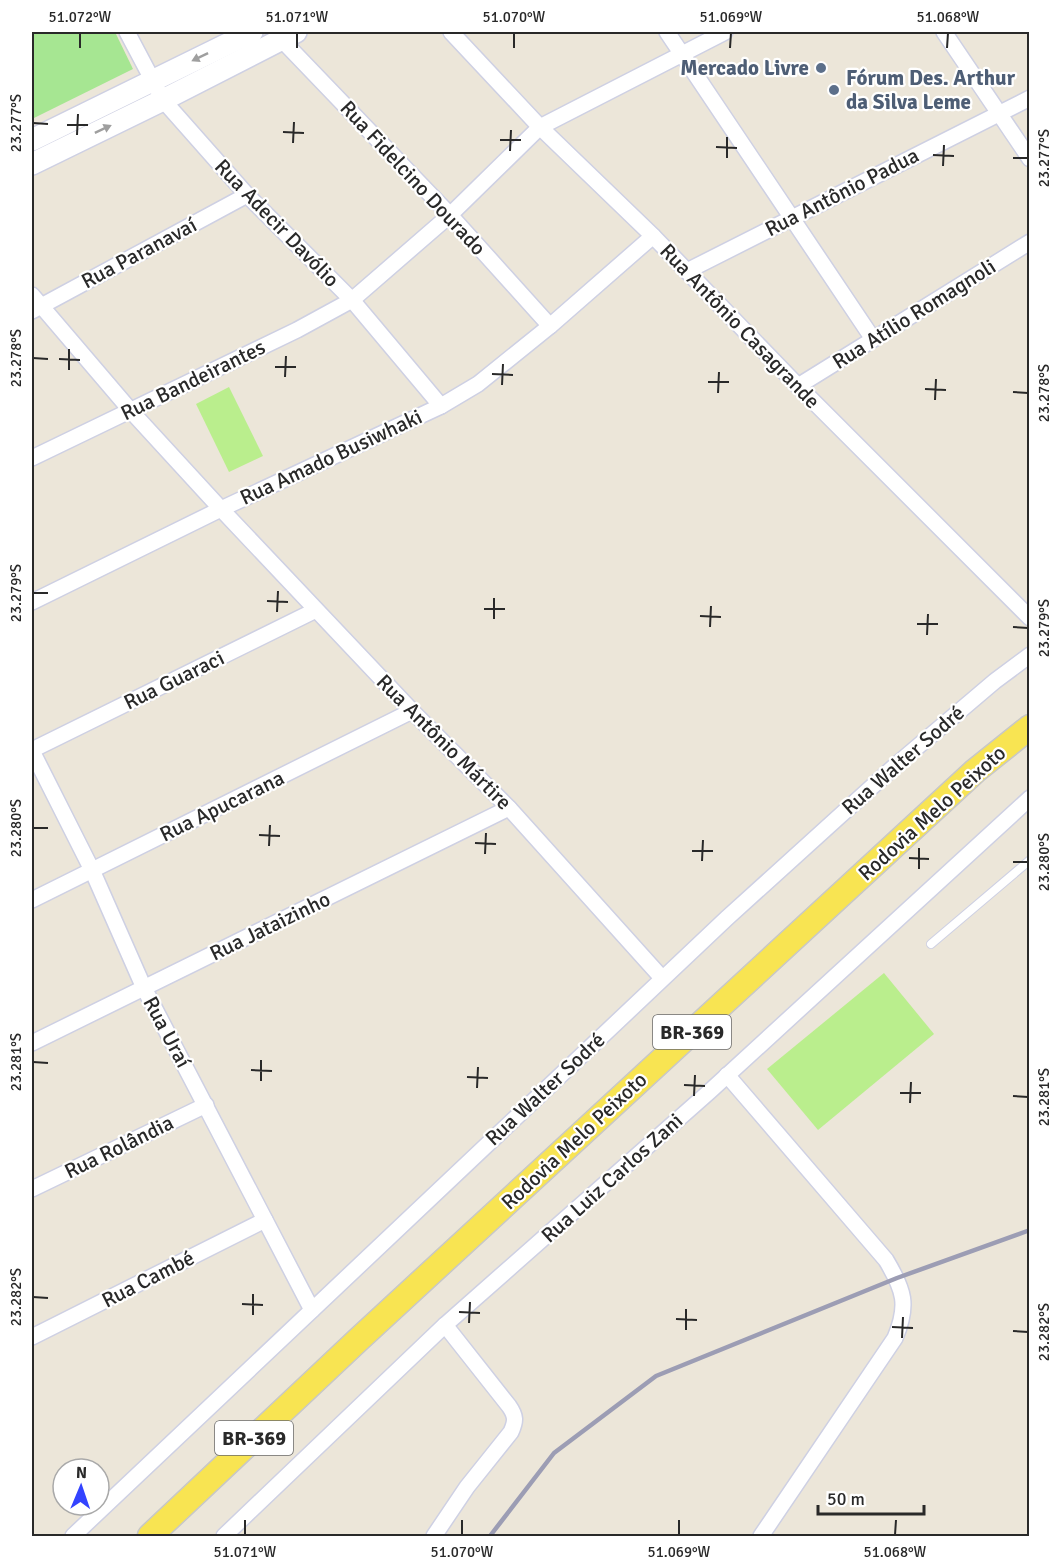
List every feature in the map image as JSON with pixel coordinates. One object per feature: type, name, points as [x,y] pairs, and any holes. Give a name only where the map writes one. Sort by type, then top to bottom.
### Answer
[{"type":"main road","name":"Rodovia Melo Peixoto","points":[[150,1536],[358,1340],[966,780],[1029,727]]},
{"type":"street","name":"Rua Adecir Davólio","points":[[127,32],[163,100],[247,195],[352,300],[441,406]]},
{"type":"street","points":[[34,151],[152,81],[252,32]]},
{"type":"street","name":"Rua Antônio Casagrande","points":[[451,32],[540,128],[687,271],[1029,618]]},
{"type":"street","points":[[667,32],[873,339]]},
{"type":"street","name":"Rua Bandeirantes","points":[[32,458],[297,330],[352,300],[450,215],[540,128],[725,32]]},
{"type":"street","points":[[944,32],[1000,112],[1029,159]]},
{"type":"street","points":[[34,151],[163,100],[284,34]]},
{"type":"street","name":"Rua Fidelcino Dourado","points":[[284,34],[550,326]]},
{"type":"street","name":"Rua Antônio Padua","points":[[687,271],[1029,98]]},
{"type":"street","name":"Rua Paranavaí","points":[[35,304],[247,195]]},
{"type":"street","name":"Rua Amado Busiwhaki","points":[[32,602],[221,509],[441,406],[478,384],[550,326],[652,236]]},
{"type":"street","name":"Rua Atílio Romagnoli","points":[[798,386],[1029,243]]},
{"type":"street","name":"Rua Antônio Mártire","points":[[35,304],[221,509],[412,711],[509,808],[662,978]]},
{"type":"street","name":"Rua Guaraci","points":[[32,750],[316,610]]},
{"type":"street","name":"Rua Walter Sodré","points":[[73,1536],[662,978],[896,765],[1029,655]]},
{"type":"street","name":"Rua Apucarana","points":[[32,900],[412,711]]},
{"type":"street","name":"Rua Uraí","points":[[32,750],[92,870],[144,988],[312,1310]]},
{"type":"street","name":"Rua Luiz Carlos Zani","points":[[224,1536],[445,1326],[727,1075],[1029,798]]},
{"type":"street","name":"Rua Jataizinho","points":[[32,1043],[509,808]]},
{"type":"street","points":[[727,1075],[886,1260],[897,1278],[902,1295],[903,1318],[895,1338],[761,1536]]},
{"type":"street","name":"Rua Rolândia","points":[[32,1189],[206,1105]]},
{"type":"street","name":"Rua Cambé","points":[[32,1337],[264,1220]]},
{"type":"street","points":[[434,1536],[467,1487],[512,1432],[516,1422],[509,1406],[445,1326]]},
{"type":"lane","points":[[931,944],[1029,860]]},
{"type":"green space","points":[[32,32],[115,32],[133,69],[32,119]]},
{"type":"green space","points":[[229,387],[263,456],[229,472],[196,404]]},
{"type":"green space","points":[[884,973],[934,1034],[818,1130],[767,1069]]},
{"type":"railway","points":[[490,1536],[554,1453],[656,1376],[897,1278],[1030,1230]]},
{"type":"place","name":"Mercado Livre","points":[[821,68]]},
{"type":"place","name":"Fórum Des. Arthur da Silva Leme","points":[[834,90]]}]
